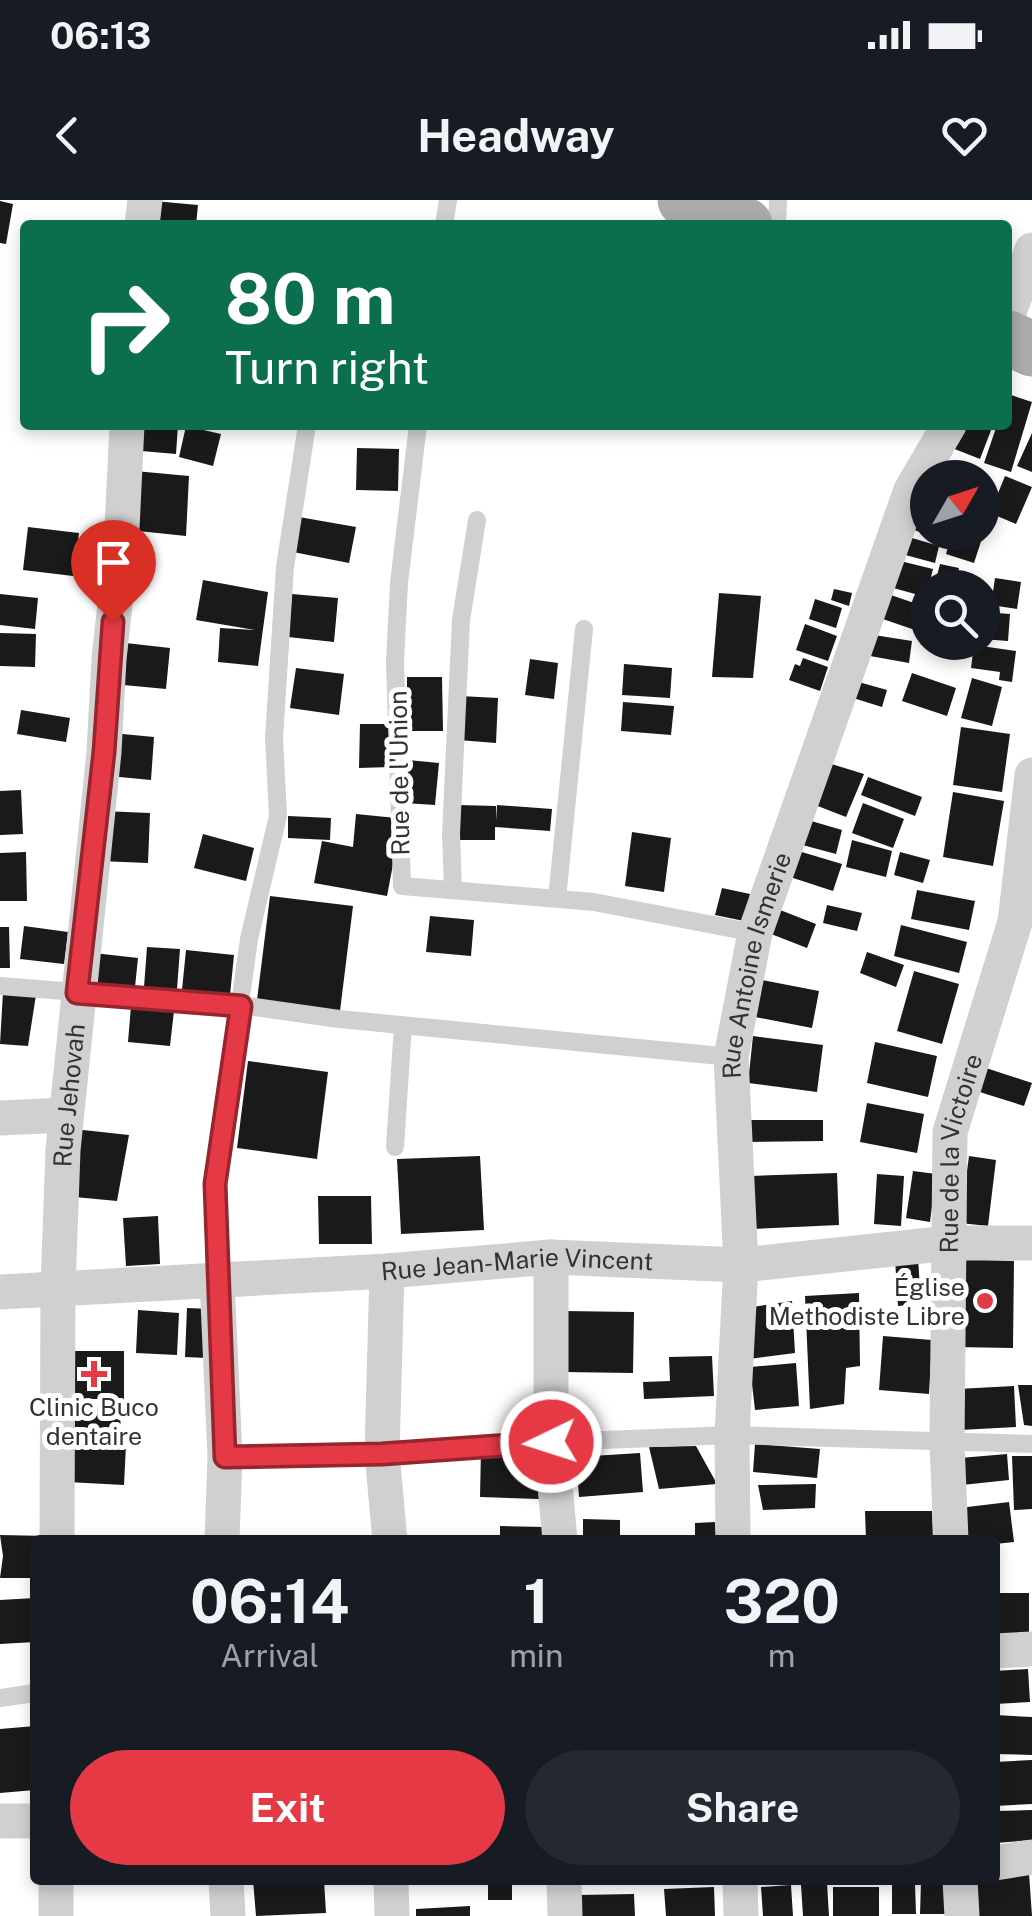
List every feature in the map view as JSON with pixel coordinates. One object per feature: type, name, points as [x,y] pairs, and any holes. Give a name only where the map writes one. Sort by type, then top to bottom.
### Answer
[{"type":"main road","points":[[685,200],[733,220]]},
{"type":"street","points":[[1012,304],[1032,250]]},
{"type":"street","name":"Rue Jehovah","points":[[57,1535],[58,1288],[66,1115],[104,752],[127,430]]},
{"type":"street","name":"Rue Antoine Ismerie","points":[[733,1535],[732,1435],[741,1264],[730,1057],[755,932],[912,490],[945,430]]},
{"type":"street","name":"Rue de la Victoire","points":[[951,1535],[947,1443],[950,1132],[1015,922],[1032,774]]},
{"type":"street","points":[[0,1118],[66,1115]]},
{"type":"street","name":"Rue Jean-Marie Vincent","points":[[0,1292],[387,1271],[551,1257],[741,1264],[950,1242],[1032,1243]]},
{"type":"street","points":[[551,1257],[551,1442],[560,1535]]},
{"type":"street","points":[[387,1271],[382,1454],[390,1535]]},
{"type":"street","points":[[217,1280],[225,1457],[222,1535]]},
{"type":"street","points":[[1000,1651],[1032,1649]]},
{"type":"street","points":[[0,1822],[30,1821]]},
{"type":"street","points":[[1000,1862],[1032,1857]]},
{"type":"street","points":[[56,1885],[56,1916]]},
{"type":"street","points":[[226,1885],[228,1916]]},
{"type":"street","points":[[391,1885],[392,1916]]},
{"type":"street","points":[[564,1885],[565,1916]]},
{"type":"street","points":[[740,1885],[740,1916]]},
{"type":"street","points":[[960,1885],[962,1916]]},
{"type":"lane","points":[[217,1280],[215,1184],[249,939],[278,816],[274,738],[284,566],[306,430]]},
{"type":"lane","name":"Rue de l'Union","points":[[417,430],[399,583],[396,662],[402,886],[594,902],[755,932]]},
{"type":"lane","points":[[452,890],[460,620],[477,520]]},
{"type":"lane","points":[[557,899],[584,629]]},
{"type":"lane","points":[[0,986],[241,1006],[730,1057]]},
{"type":"lane","points":[[395,1147],[403,1025]]},
{"type":"lane","points":[[225,1457],[382,1454],[732,1435],[1032,1444]]},
{"type":"lane","points":[[0,1698],[30,1694]]},
{"type":"building","points":[[0,201],[13,204],[6,244],[0,243]]},
{"type":"building","points":[[154,201],[198,205],[196,220],[152,220]]},
{"type":"building","points":[[1012,395],[1032,402],[1011,472],[1000,468],[1000,460],[985,460],[995,430],[1012,430]]},
{"type":"building","points":[[143,430],[178,430],[176,454],[141,451]]},
{"type":"building","points":[[185,430],[221,434],[213,466],[179,457]]},
{"type":"building","points":[[959,430],[991,430],[980,459],[952,448]]},
{"type":"building","points":[[1032,433],[1032,472],[1017,466]]},
{"type":"building","points":[[357,448],[399,449],[398,491],[356,490]]},
{"type":"building","points":[[135,471],[189,476],[186,536],[129,530]]},
{"type":"building","points":[[1005,476],[1032,487],[1016,524],[1000,517],[1000,488]]},
{"type":"building","points":[[299,517],[356,527],[349,563],[293,552]]},
{"type":"building","points":[[28,527],[79,533],[73,576],[23,570]]},
{"type":"building","points":[[902,535],[910,537],[910,550],[938,550],[935,563],[898,553]]},
{"type":"building","points":[[947,550],[978,550],[974,563],[946,554]]},
{"type":"building","points":[[892,559],[933,569],[910,570],[910,593],[886,586]]},
{"type":"building","points":[[940,564],[959,568],[958,570],[938,570]]},
{"type":"building","points":[[1000,579],[1021,582],[1017,609],[1000,606]]},
{"type":"building","points":[[203,580],[268,592],[258,666],[218,662],[220,628],[255,630],[196,620]]},
{"type":"building","points":[[834,589],[852,593],[849,606],[831,600]]},
{"type":"building","points":[[882,592],[910,602],[910,628],[874,616]]},
{"type":"building","points":[[719,593],[761,596],[753,678],[712,677]]},
{"type":"building","points":[[0,594],[38,598],[35,629],[0,625]]},
{"type":"building","points":[[292,594],[338,598],[334,642],[288,637]]},
{"type":"building","points":[[815,599],[842,608],[836,628],[809,619]]},
{"type":"building","points":[[1000,613],[1010,614],[1008,641],[1000,640]]},
{"type":"building","points":[[805,624],[837,636],[828,661],[796,650]]},
{"type":"building","points":[[0,633],[36,634],[35,667],[0,666]]},
{"type":"building","points":[[874,635],[910,641],[909,663],[870,656]]},
{"type":"building","points":[[117,642],[170,648],[166,689],[113,684]]},
{"type":"building","points":[[1000,649],[1016,651],[1012,682],[999,680],[1000,672],[971,668],[972,660],[1000,660]]},
{"type":"building","points":[[803,658],[828,667],[820,691],[789,680],[795,664],[800,666]]},
{"type":"building","points":[[530,659],[558,663],[554,699],[525,695]]},
{"type":"building","points":[[624,664],[672,668],[670,698],[622,695]]},
{"type":"building","points":[[296,668],[344,674],[339,715],[290,708]]},
{"type":"building","points":[[912,673],[956,688],[947,716],[902,701]]},
{"type":"building","points":[[407,677],[442,677],[443,731],[407,731]]},
{"type":"building","points":[[972,678],[1002,687],[992,726],[961,718]]},
{"type":"building","points":[[855,681],[887,690],[882,707],[850,697]]},
{"type":"building","points":[[460,696],[498,698],[496,743],[458,740]]},
{"type":"building","points":[[623,702],[674,706],[671,735],[621,731]]},
{"type":"building","points":[[21,710],[70,718],[66,742],[17,734]]},
{"type":"building","points":[[360,724],[391,724],[391,767],[359,768]]},
{"type":"building","points":[[961,727],[1010,734],[1002,792],[953,785]]},
{"type":"building","points":[[112,733],[154,737],[151,780],[109,776]]},
{"type":"building","points":[[408,760],[439,763],[435,805],[404,803]]},
{"type":"building","points":[[825,762],[864,774],[846,817],[810,803]]},
{"type":"building","points":[[868,777],[922,797],[915,816],[861,795]]},
{"type":"building","points":[[21,790],[23,834],[0,835],[0,791]]},
{"type":"building","points":[[953,792],[1004,801],[993,866],[943,857]]},
{"type":"building","points":[[863,803],[904,819],[893,848],[852,833]]},
{"type":"building","points":[[458,805],[496,806],[496,821],[497,805],[552,809],[550,831],[495,827],[495,840],[457,840]]},
{"type":"building","points":[[102,811],[150,813],[148,863],[99,861]]},
{"type":"building","points":[[356,814],[396,818],[395,854],[387,896],[314,883],[322,841],[353,847]]},
{"type":"building","points":[[288,816],[331,818],[330,840],[288,838]]},
{"type":"building","points":[[801,818],[842,830],[836,854],[795,843]]},
{"type":"building","points":[[632,832],[671,838],[664,892],[625,886]]},
{"type":"building","points":[[203,834],[254,848],[246,881],[194,868]]},
{"type":"building","points":[[852,840],[892,851],[886,877],[846,867]]},
{"type":"building","points":[[795,850],[842,864],[833,891],[787,876]]},
{"type":"building","points":[[26,852],[27,901],[0,901],[0,853]]},
{"type":"building","points":[[900,852],[930,860],[923,883],[894,875]]},
{"type":"building","points":[[722,888],[750,894],[744,921],[715,915]]},
{"type":"building","points":[[917,890],[975,901],[969,930],[911,919]]},
{"type":"building","points":[[270,896],[353,906],[340,1011],[257,1000]]},
{"type":"building","points":[[827,905],[862,913],[857,931],[823,923]]},
{"type":"building","points":[[775,908],[816,924],[807,948],[766,932]]},
{"type":"building","points":[[430,916],[474,920],[471,956],[426,952]]},
{"type":"building","points":[[901,925],[967,942],[959,973],[894,956]]},
{"type":"building","points":[[24,926],[68,932],[64,964],[20,959]]},
{"type":"building","points":[[0,927],[9,927],[10,968],[0,968]]},
{"type":"building","points":[[147,947],[180,949],[177,989],[144,987]]},
{"type":"building","points":[[186,950],[234,955],[230,995],[182,990]]},
{"type":"building","points":[[867,952],[904,965],[896,987],[860,973]]},
{"type":"building","points":[[94,953],[138,958],[135,987],[91,982]]},
{"type":"building","points":[[914,971],[959,984],[942,1044],[897,1031]]},
{"type":"building","points":[[762,980],[819,991],[812,1028],[755,1017]]},
{"type":"building","points":[[3,992],[36,995],[28,1046],[0,1044]]},
{"type":"building","points":[[131,1006],[174,1011],[170,1046],[128,1042]]},
{"type":"building","points":[[753,1036],[823,1045],[817,1092],[748,1083]]},
{"type":"building","points":[[875,1042],[937,1056],[928,1097],[867,1083]]},
{"type":"building","points":[[248,1061],[328,1072],[317,1159],[237,1148]]},
{"type":"building","points":[[977,1065],[1032,1083],[1024,1106],[970,1089]]},
{"type":"building","points":[[867,1103],[924,1114],[917,1153],[860,1142]]},
{"type":"building","points":[[748,1120],[823,1120],[823,1141],[748,1142]]},
{"type":"building","points":[[74,1129],[129,1135],[117,1201],[64,1196]]},
{"type":"building","points":[[480,1156],[484,1230],[401,1234],[397,1159]]},
{"type":"building","points":[[969,1156],[996,1160],[988,1226],[960,1223]]},
{"type":"building","points":[[913,1171],[936,1174],[930,1222],[906,1218]]},
{"type":"building","points":[[837,1173],[839,1225],[752,1229],[750,1176]]},
{"type":"building","points":[[877,1174],[904,1176],[901,1226],[874,1224]]},
{"type":"building","points":[[318,1196],[371,1196],[372,1244],[319,1244]]},
{"type":"building","points":[[158,1216],[160,1264],[126,1266],[123,1218]]},
{"type":"building","points":[[918,1258],[921,1304],[898,1306],[895,1259]]},
{"type":"building","points":[[955,1259],[1014,1261],[1013,1348],[954,1347]]},
{"type":"building","points":[[859,1293],[860,1366],[846,1368],[844,1404],[810,1409],[805,1296]]},
{"type":"building","points":[[792,1301],[795,1353],[749,1359],[752,1307]]},
{"type":"building","points":[[187,1308],[210,1309],[207,1358],[185,1357]]},
{"type":"building","points":[[138,1310],[179,1313],[177,1355],[136,1353]]},
{"type":"building","points":[[564,1311],[634,1312],[633,1373],[563,1372]]},
{"type":"building","points":[[883,1336],[932,1340],[929,1394],[879,1390]]},
{"type":"building","points":[[71,1351],[124,1351],[124,1399],[71,1399]]},
{"type":"building","points":[[712,1356],[714,1396],[644,1399],[643,1382],[670,1381],[669,1357]]},
{"type":"building","points":[[796,1363],[799,1406],[755,1410],[750,1367]]},
{"type":"building","points":[[1018,1385],[1032,1385],[1032,1426],[1024,1425]]},
{"type":"building","points":[[1014,1386],[1016,1427],[960,1430],[957,1389]]},
{"type":"building","points":[[120,1404],[121,1440],[76,1442],[126,1445],[124,1485],[67,1482],[69,1406]]},
{"type":"building","points":[[755,1444],[820,1449],[817,1478],[753,1472]]},
{"type":"building","points":[[696,1446],[717,1484],[659,1489],[649,1447]]},
{"type":"building","points":[[535,1447],[539,1499],[480,1497],[481,1449]]},
{"type":"building","points":[[640,1453],[643,1492],[579,1497],[576,1457]]},
{"type":"building","points":[[1007,1454],[1009,1480],[962,1485],[960,1458]]},
{"type":"building","points":[[1012,1456],[1032,1456],[1032,1509],[1014,1510]]},
{"type":"building","points":[[816,1484],[815,1508],[763,1510],[758,1485]]},
{"type":"building","points":[[1009,1502],[1014,1542],[1000,1543],[1000,1535],[962,1535],[959,1508]]},
{"type":"building","points":[[865,1511],[932,1511],[933,1535],[866,1535]]},
{"type":"building","points":[[583,1519],[620,1520],[620,1535],[583,1535]]},
{"type":"building","points":[[715,1522],[716,1535],[695,1535],[695,1523]]},
{"type":"building","points":[[500,1526],[545,1527],[544,1535],[500,1535]]},
{"type":"building","points":[[0,1535],[30,1536],[30,1578],[0,1578]]},
{"type":"building","points":[[1000,1593],[1029,1593],[1029,1635],[1000,1635]]},
{"type":"building","points":[[30,1598],[30,1642],[0,1644],[0,1600]]},
{"type":"building","points":[[1028,1669],[1030,1702],[1000,1704],[1000,1671]]},
{"type":"building","points":[[1000,1715],[1032,1717],[1032,1755],[1000,1754]]},
{"type":"building","points":[[30,1726],[30,1790],[0,1793],[0,1729]]},
{"type":"building","points":[[1032,1760],[1032,1804],[1000,1806],[1000,1762]]},
{"type":"building","points":[[1032,1810],[1032,1840],[1000,1843],[1000,1811]]},
{"type":"building","points":[[1029,1873],[1032,1916],[973,1916],[972,1885],[1000,1885],[1000,1875]]},
{"type":"building","points":[[253,1885],[324,1885],[326,1913],[256,1916]]},
{"type":"building","points":[[488,1885],[512,1885],[512,1900],[488,1900]]},
{"type":"building","points":[[791,1885],[793,1916],[763,1916],[761,1887]]},
{"type":"building","points":[[801,1885],[827,1885],[829,1916],[803,1916]]},
{"type":"building","points":[[892,1885],[915,1885],[916,1914],[892,1914]]},
{"type":"building","points":[[921,1885],[949,1885],[948,1914],[920,1914]]},
{"type":"building","points":[[714,1887],[715,1916],[666,1916],[664,1889]]},
{"type":"building","points":[[833,1887],[879,1887],[879,1916],[833,1916]]},
{"type":"building","points":[[634,1894],[635,1916],[579,1916],[578,1895]]},
{"type":"building","points":[[470,1906],[470,1916],[416,1916],[416,1909]]},
{"type":"place","name":"Église Methodiste Libre","points":[[985,1301]]},
{"type":"place","name":"Clinic Buco dentaire","points":[[94,1374]]},
{"type":"route","points":[[113,622],[104,752],[77,993],[241,1006],[215,1184],[225,1457],[382,1454],[551,1442]]}]
